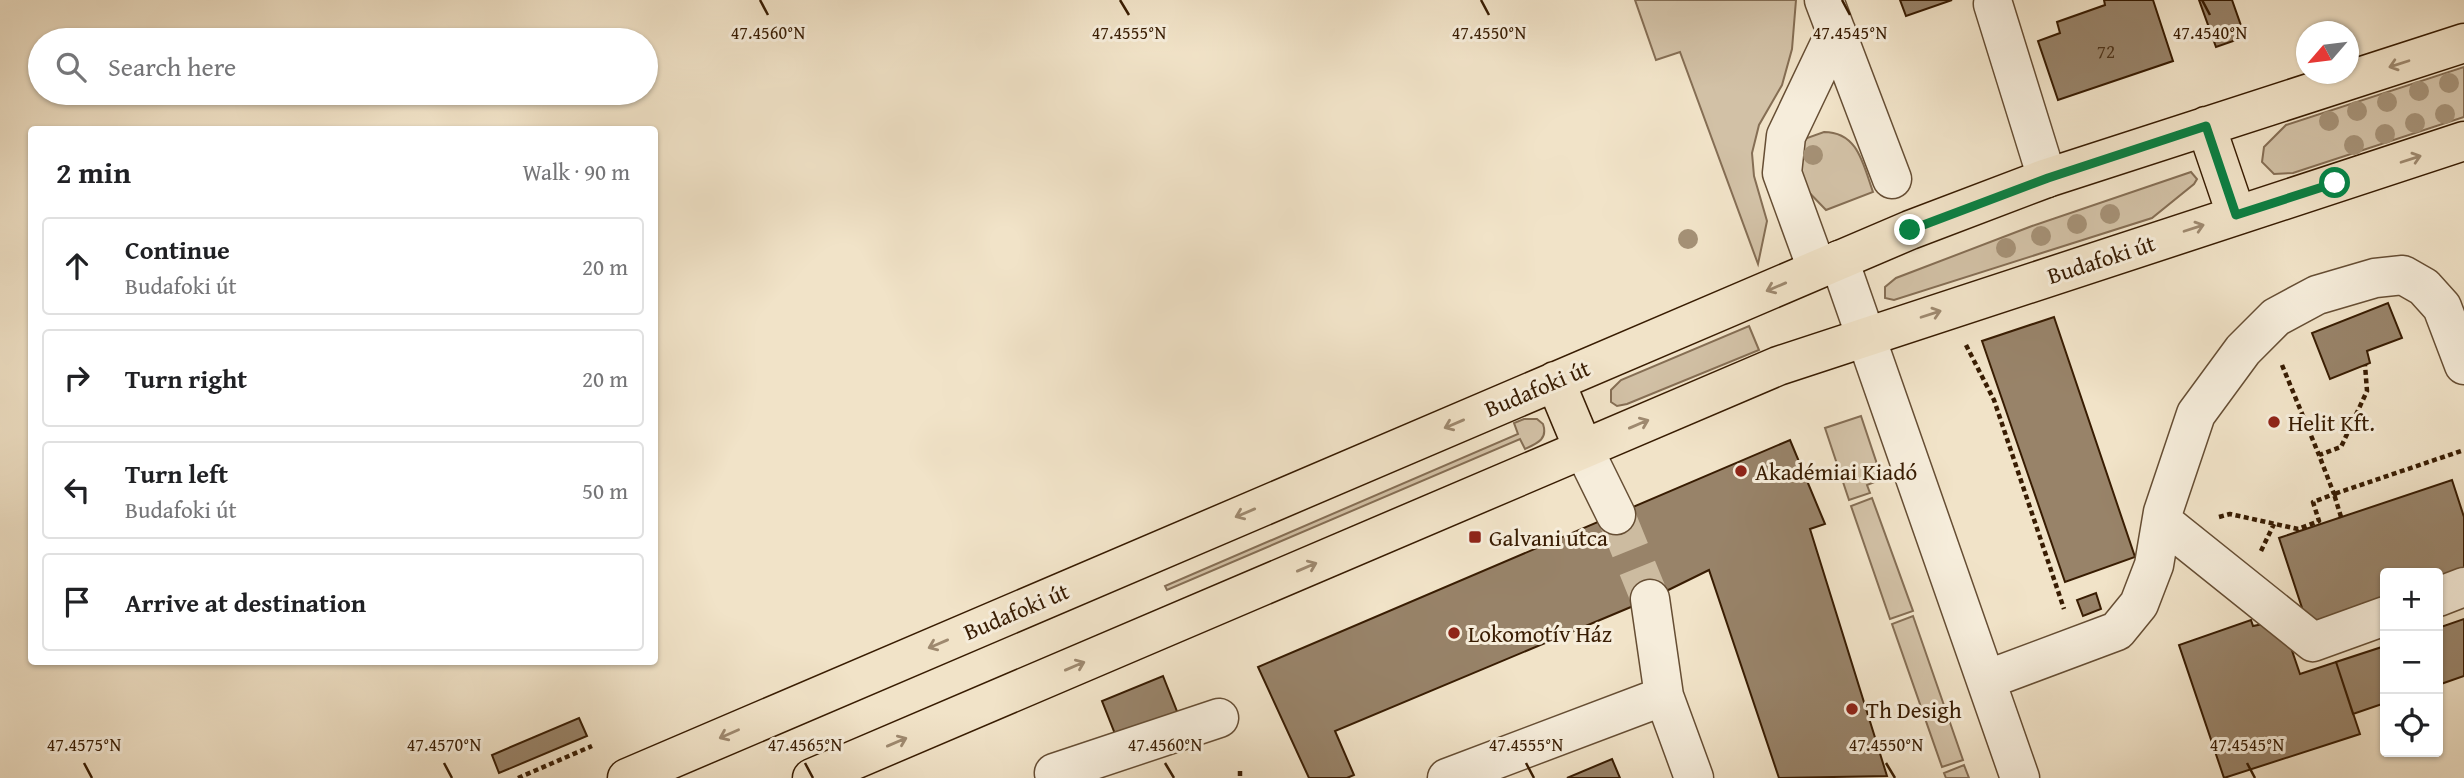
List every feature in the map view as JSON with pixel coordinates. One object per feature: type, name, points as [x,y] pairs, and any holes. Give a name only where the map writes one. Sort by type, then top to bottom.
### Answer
[{"type":"main road","name":"Budafoki út","points":[[630,777],[1828,265],[2048,178],[2464,43]]},
{"type":"main road","points":[[2206,126],[2236,215]]},
{"type":"main road","name":"Budafoki út","points":[[812,778],[1778,366],[2464,141]]},
{"type":"main road","points":[[1555,381],[1583,448]]},
{"type":"street","points":[[1993,4],[2048,178]]},
{"type":"street","points":[[1830,15],[1892,179]]},
{"type":"street","points":[[1830,15],[1800,107],[1786,136],[1782,173],[1866,336],[2020,778]]},
{"type":"street","points":[[1800,107],[1822,96],[1858,89]]},
{"type":"street","points":[[1986,680],[2117,631],[2139,604],[2154,565],[2196,414],[2243,350],[2276,317],[2317,295],[2375,278],[2403,275],[2424,287],[2442,307],[2463,365]]},
{"type":"street","points":[[1583,448],[1616,515]]},
{"type":"street","points":[[2166,524],[2313,642],[2380,618]]},
{"type":"street","points":[[2443,595],[2464,587]]},
{"type":"street","points":[[1650,599],[1664,696],[1694,778]]},
{"type":"street","points":[[1469,774],[1664,696]]},
{"type":"street","points":[[1054,773],[1219,718]]},
{"type":"path","points":[[2267,326],[2341,517]]},
{"type":"path","points":[[1966,345],[1994,400],[2077,646]]},
{"type":"path","points":[[2319,455],[2342,447],[2367,391],[2365,365]]},
{"type":"path","points":[[2166,524],[2230,514],[2298,529],[2319,522],[2313,502],[2464,450]]},
{"type":"path","points":[[517,778],[592,746]]},
{"type":"path","points":[[1240,771],[1240,778]]},
{"type":"shaded area","points":[[1635,0],[1796,0],[1792,49],[1782,85],[1759,125],[1752,153],[1754,176],[1767,221],[1758,264],[1680,52],[1656,60]]},
{"type":"shaded area","points":[[2464,67],[2464,117],[2293,173],[2274,174],[2262,162],[2264,147],[2286,125]]},
{"type":"shaded area","points":[[1824,132],[1845,137],[1852,144],[1862,161],[1873,192],[1826,210],[1800,183],[1800,146],[1807,138]]},
{"type":"shaded area","points":[[2191,172],[2197,179],[2194,184],[2152,218],[1894,300],[1885,298],[1885,287],[1896,278],[2032,226]]},
{"type":"shaded area","points":[[1749,326],[1759,350],[1627,404],[1617,406],[1611,402],[1611,390],[1621,380]]},
{"type":"shaded area","points":[[1861,416],[1882,479],[1867,485],[1870,493],[1849,500],[1825,428]]},
{"type":"shaded area","points":[[1524,419],[1537,419],[1543,424],[1543,437],[1530,447],[1525,449],[1520,439],[1167,590],[1165,586],[1518,434],[1514,423]]},
{"type":"shaded area","points":[[1872,498],[1913,611],[1890,619],[1851,506]]},
{"type":"shaded area","points":[[1913,616],[1963,760],[1942,767],[1892,624]]},
{"type":"shaded area","points":[[1964,765],[1969,778],[1946,778],[1944,773]]},
{"type":"building","points":[[1900,0],[1952,0],[1906,16]]},
{"type":"building","points":[[2104,0],[2153,0],[2173,61],[2058,100],[2038,41],[2060,33],[2057,22],[2105,5]]},
{"type":"building","points":[[2199,0],[2232,0],[2245,37],[2216,47]]},
{"type":"building","points":[[2388,303],[2402,338],[2367,351],[2370,363],[2330,379],[2312,333]]},
{"type":"building","points":[[2054,317],[2135,557],[2065,582],[1982,341]]},
{"type":"building","name":"Lokomotív Ház","points":[[1790,440],[1825,524],[1810,529],[1887,776],[1779,778],[1709,570],[1650,599],[1335,731],[1354,775],[1347,778],[1309,778],[1258,667]]},
{"type":"building","points":[[2452,480],[2464,517],[2464,575],[2443,581],[2443,568],[2380,568],[2380,603],[2308,626],[2279,538]]},
{"type":"building","points":[[2096,593],[2101,609],[2083,616],[2077,600]]},
{"type":"building","points":[[2464,619],[2464,676],[2443,683],[2443,631],[2443,626]]},
{"type":"building","points":[[2251,620],[2253,626],[2263,624],[2288,639],[2300,674],[2336,662],[2360,734],[2224,778],[2179,645]]},
{"type":"building","points":[[2380,648],[2380,705],[2353,714],[2336,662]]},
{"type":"building","points":[[1163,676],[1180,719],[1119,744],[1102,701]]},
{"type":"building","points":[[579,718],[587,736],[499,773],[492,755]]},
{"type":"building","points":[[1612,759],[1620,778],[1567,778]]},
{"type":"tunnel","points":[[1616,515],[1650,599]]},
{"type":"place","name":"Helit Kft.","points":[[2274,422]]},
{"type":"place","name":"Akadémiai Kiadó","points":[[1741,471]]},
{"type":"place","name":"Galvani utca","points":[[1475,537]]},
{"type":"place","name":"Lokomotív Ház","points":[[1454,633]]},
{"type":"place","name":"Th Desigh","points":[[1852,709]]},
{"type":"route","points":[[1910,230],[2048,178],[2206,126],[2236,215],[2335,183]]}]
